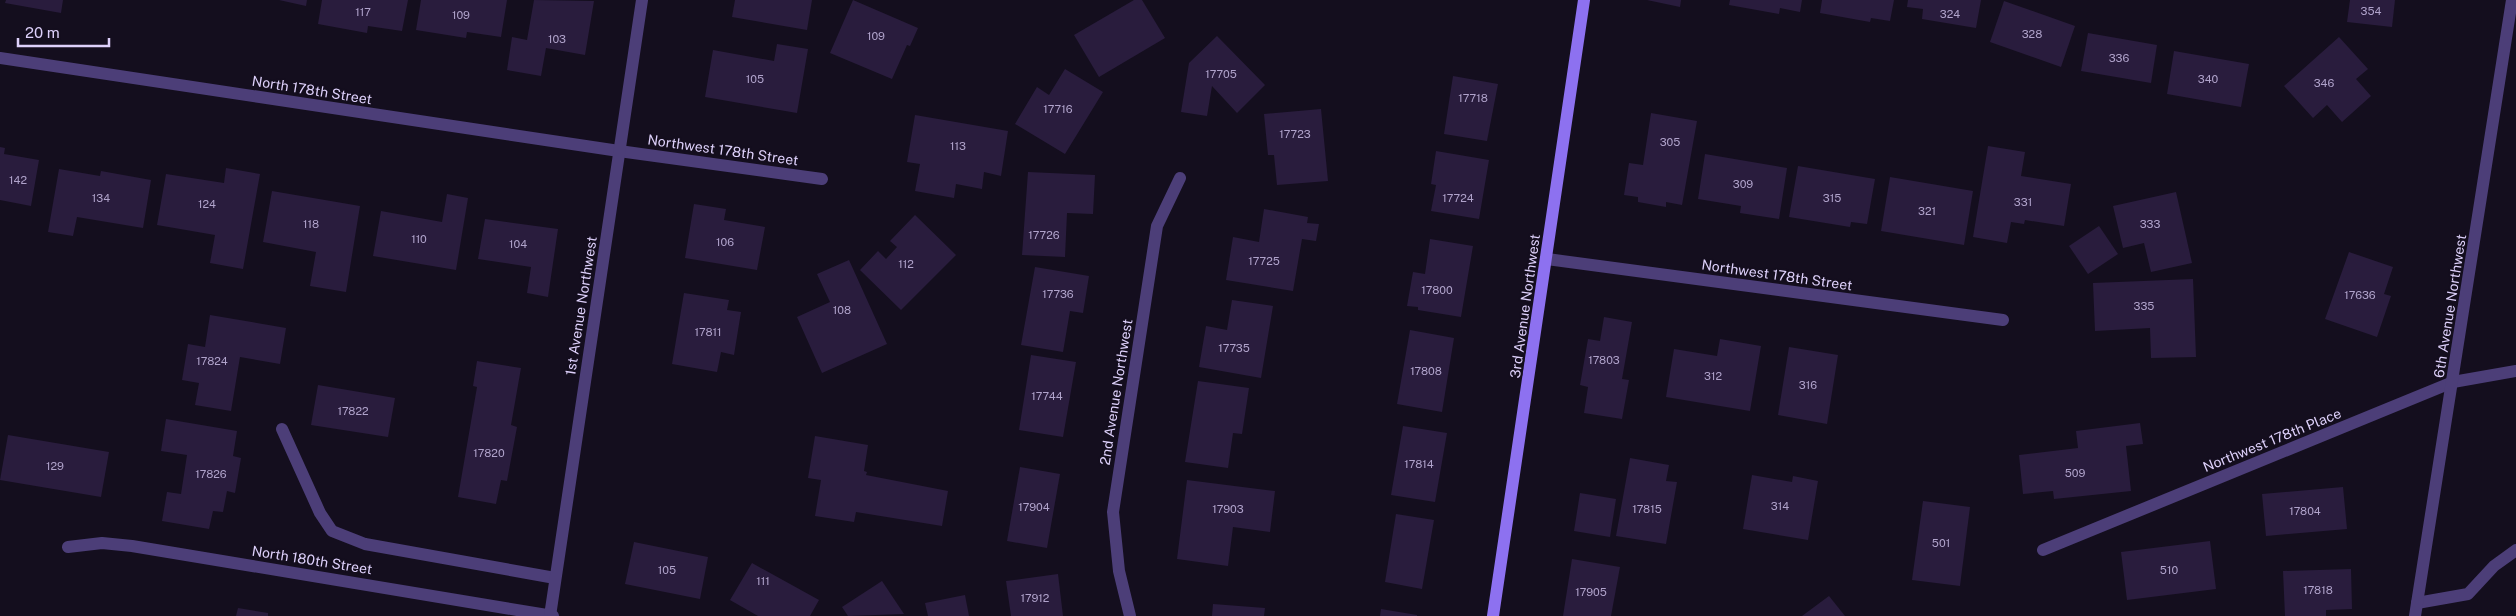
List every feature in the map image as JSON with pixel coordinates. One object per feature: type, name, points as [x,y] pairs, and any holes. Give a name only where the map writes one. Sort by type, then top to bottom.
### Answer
[{"type":"street","name":"1st Avenue Northwest","points":[[551,615],[642,0]]},
{"type":"street","name":"3rd Avenue Northwest","points":[[1493,616],[1584,0]]},
{"type":"street","name":"6th Avenue Northwest","points":[[2415,616],[2512,0]]},
{"type":"street","name":"North 178th Street","points":[[0,58],[619,151]]},
{"type":"street","name":"Northwest 178th Street","points":[[619,151],[822,179]]},
{"type":"street","name":"2nd Avenue Northwest","points":[[1130,616],[1119,571],[1113,512],[1157,226],[1180,178]]},
{"type":"street","name":"Northwest 178th Street","points":[[1547,258],[2003,320]]},
{"type":"street","name":"Northwest 178th Place","points":[[2043,550],[2453,382],[2516,371]]},
{"type":"street","points":[[282,429],[320,513],[332,531],[365,544],[555,578]]},
{"type":"street","name":"North 180th Street","points":[[68,547],[102,543],[132,546],[551,615]]},
{"type":"street","points":[[2417,603],[2468,594],[2494,566],[2516,550]]},
{"type":"building","points":[[6,0],[63,0],[61,13],[5,3]]},
{"type":"building","points":[[279,0],[307,0],[306,6]]},
{"type":"building","points":[[322,0],[408,0],[402,31],[368,26],[367,33],[318,24]]},
{"type":"building","points":[[421,0],[507,0],[501,37],[467,32],[466,38],[416,30]]},
{"type":"building","points":[[534,0],[594,1],[585,55],[546,48],[541,76],[507,70],[512,37],[527,40]]},
{"type":"building","points":[[735,0],[812,0],[807,30],[732,17]]},
{"type":"building","points":[[853,0],[918,28],[910,46],[907,45],[892,79],[830,53]]},
{"type":"building","points":[[1134,0],[1142,0],[1165,38],[1099,77],[1074,35]]},
{"type":"building","points":[[1647,0],[1681,0],[1680,7]]},
{"type":"building","points":[[1730,0],[1802,0],[1800,12],[1780,8],[1779,14],[1729,5]]},
{"type":"building","points":[[1822,0],[1894,0],[1890,21],[1871,18],[1870,22],[1820,13]]},
{"type":"building","points":[[1908,0],[1981,0],[1976,28],[1922,19],[1923,9],[1907,7]]},
{"type":"building","points":[[2350,0],[2395,0],[2392,27],[2347,22]]},
{"type":"building","points":[[2004,1],[2075,26],[2061,67],[1990,42]]},
{"type":"building","points":[[2088,33],[2157,45],[2151,83],[2081,71]]},
{"type":"building","points":[[1217,36],[1265,85],[1237,113],[1212,86],[1207,116],[1181,112],[1189,63]]},
{"type":"building","points":[[2339,37],[2368,69],[2356,79],[2371,96],[2342,122],[2327,105],[2313,118],[2284,86]]},
{"type":"building","points":[[777,44],[808,49],[797,113],[705,97],[713,50],[774,61]]},
{"type":"building","points":[[2174,51],[2249,64],[2241,107],[2167,94]]},
{"type":"building","points":[[1065,69],[1103,92],[1065,154],[1015,124],[1037,87],[1049,95]]},
{"type":"building","points":[[1453,76],[1498,84],[1487,141],[1444,134]]},
{"type":"building","points":[[1321,109],[1328,181],[1277,185],[1274,155],[1268,155],[1264,114]]},
{"type":"building","points":[[1651,113],[1697,121],[1682,205],[1666,202],[1666,207],[1638,202],[1638,197],[1624,195],[1629,163],[1643,165]]},
{"type":"building","points":[[915,115],[1008,131],[1001,176],[984,172],[982,189],[956,184],[954,198],[915,191],[920,164],[907,162]]},
{"type":"building","points":[[1988,146],[2025,152],[2021,176],[2071,184],[2064,226],[2025,220],[2024,224],[2011,222],[2007,243],[1973,237]]},
{"type":"building","points":[[0,147],[5,148],[4,154],[39,160],[31,206],[0,200]]},
{"type":"building","points":[[1436,151],[1489,160],[1479,219],[1431,211],[1436,185],[1431,184]]},
{"type":"building","points":[[1705,154],[1787,168],[1779,219],[1740,213],[1741,206],[1698,199]]},
{"type":"building","points":[[1798,166],[1875,179],[1867,224],[1851,222],[1850,227],[1789,217]]},
{"type":"building","points":[[226,168],[260,174],[243,269],[210,263],[215,235],[157,225],[166,174],[224,183]]},
{"type":"building","points":[[59,169],[100,176],[101,171],[151,180],[143,228],[77,217],[73,236],[48,232]]},
{"type":"building","points":[[1028,172],[1095,175],[1093,214],[1067,213],[1065,257],[1022,255]]},
{"type":"building","points":[[1890,177],[1973,191],[1964,245],[1881,231]]},
{"type":"building","points":[[272,191],[360,206],[346,292],[310,286],[316,252],[263,242]]},
{"type":"building","points":[[2176,192],[2192,263],[2151,272],[2144,243],[2123,248],[2113,206]]},
{"type":"building","points":[[447,194],[468,198],[456,270],[373,256],[381,211],[442,222]]},
{"type":"building","points":[[694,204],[726,209],[724,220],[765,227],[757,270],[685,258]]},
{"type":"building","points":[[1264,209],[1308,217],[1307,223],[1319,224],[1316,241],[1302,239],[1293,291],[1226,280],[1233,237],[1259,242]]},
{"type":"building","points":[[915,215],[956,255],[901,310],[860,270],[878,251],[886,259],[897,247],[890,241]]},
{"type":"building","points":[[485,219],[558,229],[548,297],[527,293],[531,267],[478,259]]},
{"type":"building","points":[[2099,226],[2118,254],[2088,274],[2069,246]]},
{"type":"building","points":[[1430,239],[1473,246],[1461,317],[1418,310],[1418,307],[1407,306],[1413,272],[1425,274]]},
{"type":"building","points":[[2349,252],[2393,267],[2384,294],[2391,296],[2377,337],[2325,319]]},
{"type":"building","points":[[849,260],[887,344],[822,373],[797,317],[830,302],[817,274]]},
{"type":"building","points":[[1035,267],[1089,276],[1083,313],[1070,311],[1063,352],[1021,345]]},
{"type":"building","points":[[2193,279],[2196,357],[2151,358],[2150,328],[2095,331],[2093,283]]},
{"type":"building","points":[[684,293],[729,300],[727,310],[741,312],[734,355],[721,352],[717,372],[672,364]]},
{"type":"building","points":[[1232,300],[1273,306],[1261,378],[1199,367],[1206,326],[1227,330]]},
{"type":"building","points":[[210,315],[286,328],[280,364],[240,357],[231,411],[195,405],[199,383],[182,380],[188,344],[205,347]]},
{"type":"building","points":[[1604,317],[1632,322],[1622,379],[1629,380],[1622,419],[1584,413],[1588,387],[1580,385],[1588,339],[1600,341]]},
{"type":"building","points":[[1410,330],[1454,338],[1442,412],[1397,404]]},
{"type":"building","points":[[1720,339],[1761,346],[1750,411],[1666,397],[1674,349],[1717,356]]},
{"type":"building","points":[[1789,347],[1838,355],[1827,424],[1778,415]]},
{"type":"building","points":[[1031,355],[1076,362],[1063,437],[1019,430]]},
{"type":"building","points":[[477,361],[521,368],[511,425],[517,427],[507,481],[501,480],[496,504],[458,497],[477,387],[473,386]]},
{"type":"building","points":[[1198,381],[1249,388],[1242,434],[1233,433],[1228,468],[1185,462]]},
{"type":"building","points":[[318,385],[395,398],[388,437],[311,425]]},
{"type":"building","points":[[166,419],[237,431],[233,456],[241,458],[235,493],[227,491],[223,512],[213,511],[209,529],[162,521],[167,492],[181,494],[187,455],[161,451]]},
{"type":"building","points":[[2140,423],[2143,444],[2126,446],[2131,491],[2054,499],[2053,491],[2023,494],[2019,455],[2078,448],[2076,431]]},
{"type":"building","points":[[1403,426],[1447,433],[1435,502],[1391,495]]},
{"type":"building","points":[[8,435],[109,452],[101,497],[0,480]]},
{"type":"building","points":[[815,436],[868,445],[864,471],[867,472],[866,475],[948,491],[942,526],[856,512],[854,522],[815,516],[821,480],[808,478]]},
{"type":"building","points":[[1630,458],[1669,465],[1666,481],[1677,482],[1666,544],[1616,536]]},
{"type":"building","points":[[1020,467],[1060,474],[1047,548],[1007,541]]},
{"type":"building","points":[[1752,475],[1792,482],[1793,476],[1818,481],[1808,540],[1743,529]]},
{"type":"building","points":[[1187,480],[1275,491],[1270,532],[1233,527],[1228,566],[1177,559]]},
{"type":"building","points":[[2343,487],[2347,529],[2266,536],[2262,494]]},
{"type":"building","points":[[1580,493],[1616,499],[1610,537],[1574,531]]},
{"type":"building","points":[[1923,501],[1970,507],[1960,586],[1912,580]]},
{"type":"building","points":[[1396,514],[1434,520],[1422,589],[1385,582]]},
{"type":"building","points":[[2210,541],[2216,589],[2127,600],[2121,552]]},
{"type":"building","points":[[634,542],[708,557],[700,599],[625,584]]},
{"type":"building","points":[[1572,559],[1620,567],[1611,616],[1563,616]]},
{"type":"building","points":[[752,563],[819,600],[810,616],[758,616],[730,600]]},
{"type":"building","points":[[2351,569],[2352,609],[2326,610],[2326,616],[2285,616],[2283,571]]},
{"type":"building","points":[[1058,574],[1063,616],[1011,616],[1006,581]]},
{"type":"building","points":[[882,581],[904,614],[848,616],[842,607]]},
{"type":"building","points":[[965,595],[969,616],[928,616],[925,603]]},
{"type":"building","points":[[1829,596],[1845,616],[1802,616]]},
{"type":"building","points":[[1213,604],[1265,608],[1264,616],[1212,616]]},
{"type":"building","points":[[238,608],[268,613],[268,616],[236,616]]},
{"type":"building","points":[[1381,609],[1417,615],[1417,616],[1380,616]]}]
